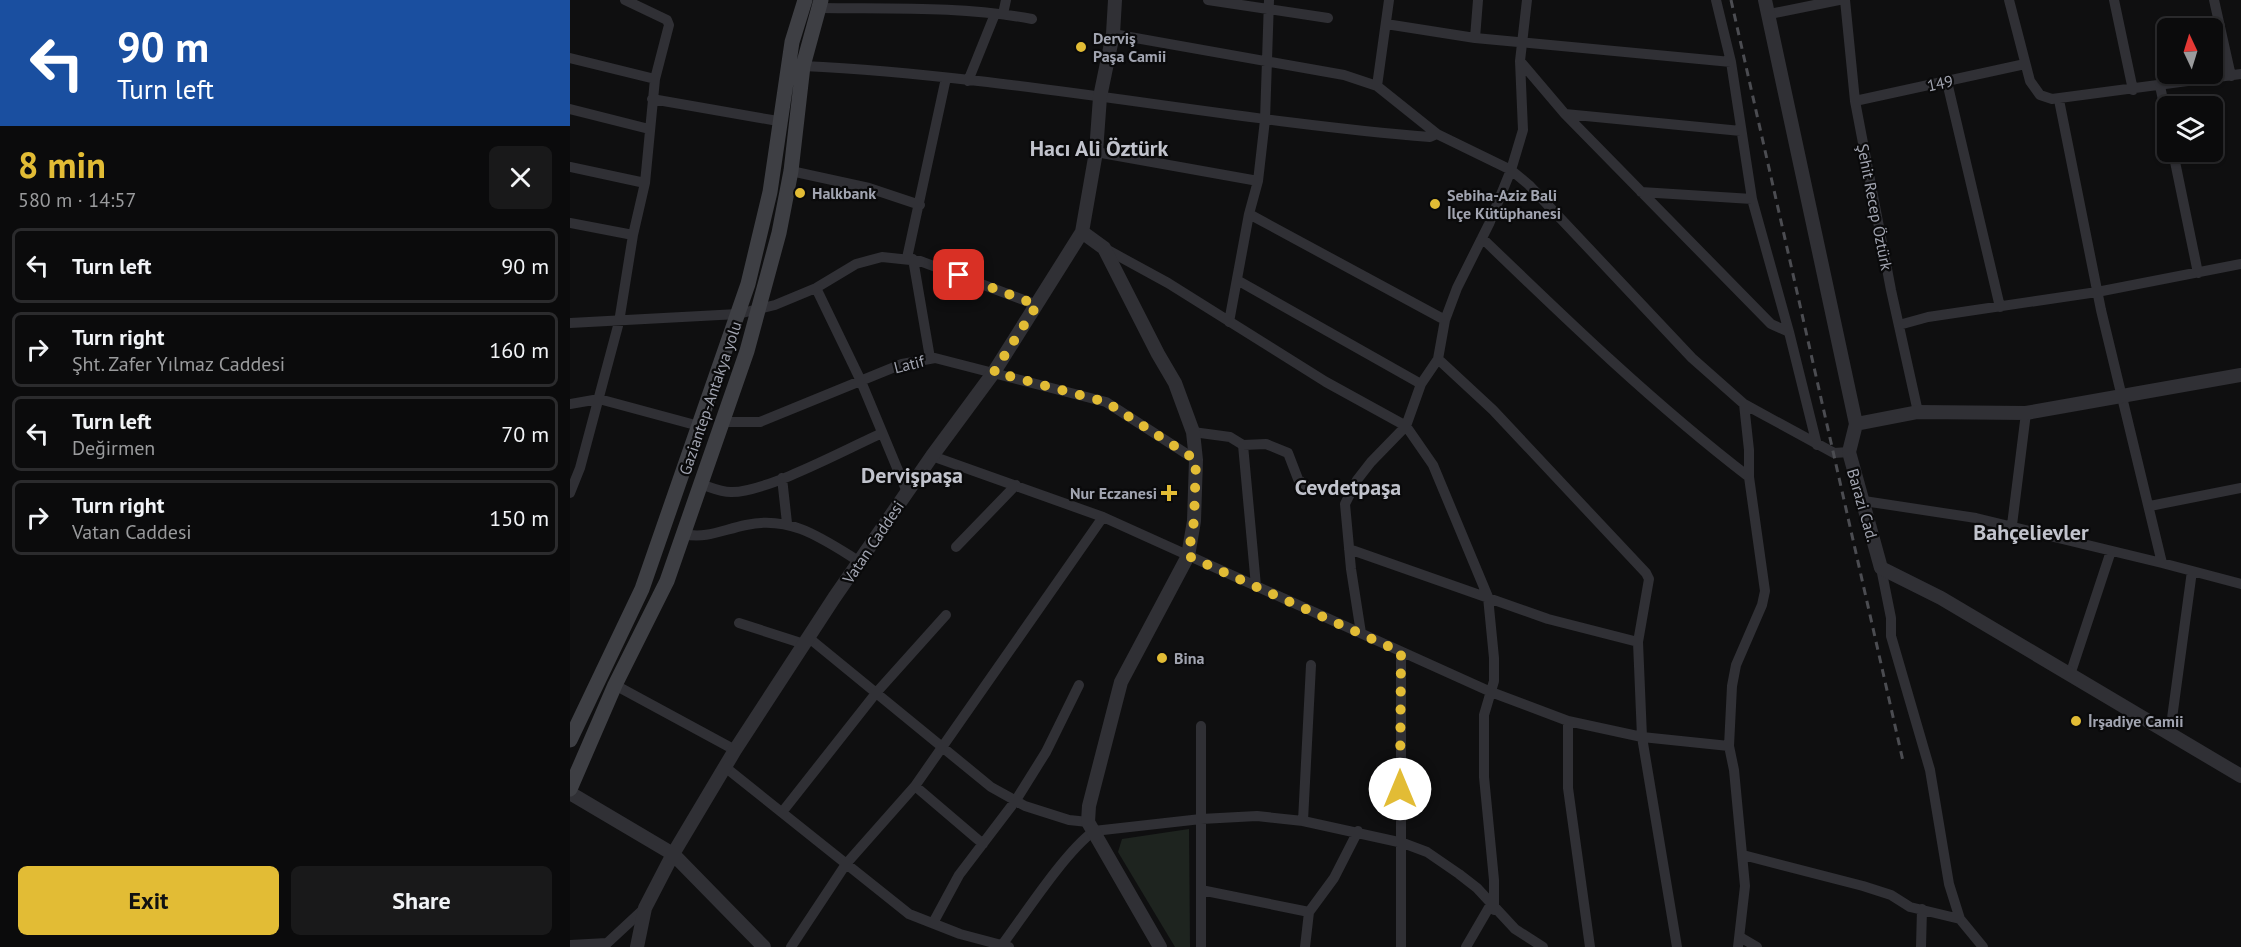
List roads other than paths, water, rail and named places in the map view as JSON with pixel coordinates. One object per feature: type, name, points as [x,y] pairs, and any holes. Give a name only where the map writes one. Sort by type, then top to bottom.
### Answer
[{"type":"main road","name":"Gaziantep-Antakya yolu","points":[[570,740],[642,589],[738,314],[763,224],[792,42],[805,0]]},
{"type":"main road","name":"Gaziantep-Antakya yolu","points":[[570,791],[615,685],[668,581],[747,351],[779,233],[791,171],[803,66],[820,4]]},
{"type":"street","points":[[570,493],[580,468],[619,322],[633,235],[645,183],[655,79],[669,25],[667,20],[625,0]]},
{"type":"street","points":[[968,81],[1006,0]]},
{"type":"street","name":"Vatan Caddesi","points":[[640,944],[645,908],[673,854],[735,750],[907,492],[994,372],[1082,232],[1096,152],[1100,97],[1113,34],[1115,0]]},
{"type":"street","points":[[1208,0],[1269,5],[1328,18]]},
{"type":"street","points":[[1377,86],[1389,0]]},
{"type":"street","points":[[1475,38],[1478,0]]},
{"type":"street","points":[[1361,633],[1345,504],[1350,492],[1371,462],[1406,426],[1421,384],[1438,359],[1445,320],[1457,288],[1482,238],[1511,170],[1523,130],[1520,61],[1527,0]]},
{"type":"street","points":[[1716,0],[1731,62],[1752,199],[1817,445]]},
{"type":"street","name":"Barazi Cad.","points":[[1765,0],[1770,14],[1856,424],[1849,452],[1881,568]]},
{"type":"street","points":[[1770,14],[1839,0]]},
{"type":"street","name":"Şehit Recep Öztürk","points":[[1845,0],[1855,100],[1918,412]]},
{"type":"street","points":[[2009,0],[2030,81],[2040,95],[2059,100],[2236,75],[2214,0]]},
{"type":"street","points":[[2114,0],[2133,90]]},
{"type":"street","points":[[820,4],[999,14],[1032,19]]},
{"type":"street","points":[[1229,322],[1249,214],[1258,181],[1265,120],[1269,5]]},
{"type":"street","points":[[1386,24],[1475,38],[1731,62]]},
{"type":"street","points":[[1113,34],[1344,75],[1377,86],[1437,134],[1511,170],[1529,185],[1692,357],[1744,404],[1833,453],[1849,452]]},
{"type":"street","points":[[570,58],[655,79]]},
{"type":"street","points":[[1520,61],[1565,114],[1624,171],[1641,192],[1771,324],[1789,332]]},
{"type":"street","name":"149","points":[[1855,100],[2025,64]]},
{"type":"street","points":[[803,66],[946,78],[1265,120],[1417,136],[1430,137],[1437,134]]},
{"type":"street","points":[[930,358],[910,258],[946,78]]},
{"type":"street","points":[[1947,82],[2000,306]]},
{"type":"street","points":[[2160,86],[2162,96]]},
{"type":"street","points":[[652,99],[778,121]]},
{"type":"street","points":[[2059,100],[2097,292],[2162,563]]},
{"type":"street","points":[[570,109],[649,129]]},
{"type":"street","points":[[1565,114],[1741,131]]},
{"type":"street","points":[[1096,152],[1258,181]]},
{"type":"street","points":[[2175,162],[2198,273]]},
{"type":"street","points":[[570,167],[645,183]]},
{"type":"street","points":[[791,171],[869,188],[920,205]]},
{"type":"street","points":[[1641,192],[1752,199]]},
{"type":"street","points":[[1249,214],[1445,320]]},
{"type":"street","points":[[570,223],[633,235]]},
{"type":"street","points":[[1082,232],[1104,249],[1168,283],[1326,382],[1406,426],[1433,465],[1488,597],[1494,658],[1491,692],[1484,715],[1484,777],[1494,880],[1493,907],[1466,947]]},
{"type":"street","points":[[1482,238],[1589,341],[1706,443],[1749,477]]},
{"type":"street","points":[[725,767],[783,811],[909,914],[960,934],[1006,946],[1091,827],[1093,786],[1121,682],[1188,556],[1194,521],[1196,460],[1192,432],[1175,383],[1104,249]]},
{"type":"street","points":[[570,323],[738,314],[816,288],[856,264],[882,257],[910,258],[1037,305]]},
{"type":"street","points":[[1899,325],[1928,317],[2097,292],[2241,264]]},
{"type":"street","points":[[1237,280],[1421,384]]},
{"type":"street","points":[[816,288],[860,379],[907,492]]},
{"type":"street","name":"Latif","points":[[722,422],[760,422],[860,379],[902,364],[930,358],[994,372],[1106,402],[1196,460]]},
{"type":"street","points":[[1438,359],[1493,410],[1646,573],[1649,585],[1638,642],[1642,737],[1677,947]]},
{"type":"street","points":[[1856,424],[1918,412],[2026,413],[2241,375]]},
{"type":"street","points":[[570,404],[599,399],[699,426]]},
{"type":"street","points":[[1744,404],[1749,477],[1765,591],[1762,605],[1733,676],[1729,746],[1734,770],[1743,855],[1744,906],[1739,942],[1757,947]]},
{"type":"street","points":[[2012,525],[2026,413]]},
{"type":"street","points":[[1192,432],[1230,437],[1243,444],[1266,444],[1288,453],[1298,479],[1305,485]]},
{"type":"street","points":[[700,484],[734,492],[782,478],[882,433]]},
{"type":"street","points":[[1243,444],[1256,586]]},
{"type":"street","points":[[932,456],[1103,518],[1491,692],[1568,721],[1642,737],[1729,746]]},
{"type":"street","points":[[782,478],[787,523]]},
{"type":"street","points":[[956,547],[1016,485]]},
{"type":"street","points":[[2150,506],[2241,488]]},
{"type":"street","points":[[1863,501],[2012,525],[2241,584]]},
{"type":"street","points":[[791,947],[846,864],[915,786],[1103,518]]},
{"type":"street","points":[[683,534],[708,537],[749,524],[787,523],[803,527],[860,562]]},
{"type":"street","points":[[1349,549],[1548,619],[1638,642]]},
{"type":"street","points":[[2070,675],[2111,550]]},
{"type":"street","points":[[1881,568],[1941,598],[2241,776]]},
{"type":"street","points":[[1881,568],[1891,618],[1891,636],[1930,770],[1949,884],[1960,919],[1983,947]]},
{"type":"street","points":[[2170,733],[2192,571]]},
{"type":"street","points":[[783,811],[876,693],[946,615]]},
{"type":"street","points":[[739,623],[806,641],[944,746],[991,787],[1047,814],[1091,827],[1257,816],[1304,821],[1358,831],[1403,843],[1427,852],[1459,874],[1515,930],[1543,947]]},
{"type":"street","points":[[1401,652],[1399,812],[1403,843],[1401,947]]},
{"type":"street","points":[[1304,821],[1311,665]]},
{"type":"street","points":[[615,685],[735,750]]},
{"type":"street","points":[[933,923],[959,875],[1016,800],[1046,752],[1079,685]]},
{"type":"street","points":[[1568,721],[1568,788],[1590,947]]},
{"type":"street","points":[[1201,726],[1201,947]]},
{"type":"street","points":[[915,786],[983,844]]},
{"type":"street","points":[[570,791],[673,854],[764,947]]},
{"type":"street","points":[[1091,827],[1160,947]]},
{"type":"street","points":[[1305,947],[1309,912],[1334,878],[1358,831]]},
{"type":"street","points":[[1743,855],[1863,886],[1922,909],[1960,919]]},
{"type":"street","points":[[1201,890],[1309,912]]},
{"type":"street","points":[[570,945],[605,945],[645,908]]},
{"type":"street","points":[[1921,947],[1922,909]]},
{"type":"street","points":[[959,947],[960,934]]},
{"type":"railway","points":[[1731,0],[1903,761]]},
{"type":"place","name":"Derviş Paşa Camii","points":[[1081,47]]},
{"type":"place","name":"Halkbank","points":[[800,193]]},
{"type":"place","name":"Sebiha-Aziz Bali İlçe Kütüphanesi","points":[[1435,204]]},
{"type":"place","name":"Nur Eczanesi","points":[[1169,493]]},
{"type":"place","name":"Bina","points":[[1162,658]]},
{"type":"place","name":"İrşadiye Camii","points":[[2076,721]]},
{"type":"district","name":"Hacı Ali Öztürk","points":[[1099,148]]},
{"type":"district","name":"Dervişpaşa","points":[[912,475]]},
{"type":"district","name":"Cevdetpaşa","points":[[1348,487]]},
{"type":"district","name":"Bahçelievler","points":[[2031,532]]}]
